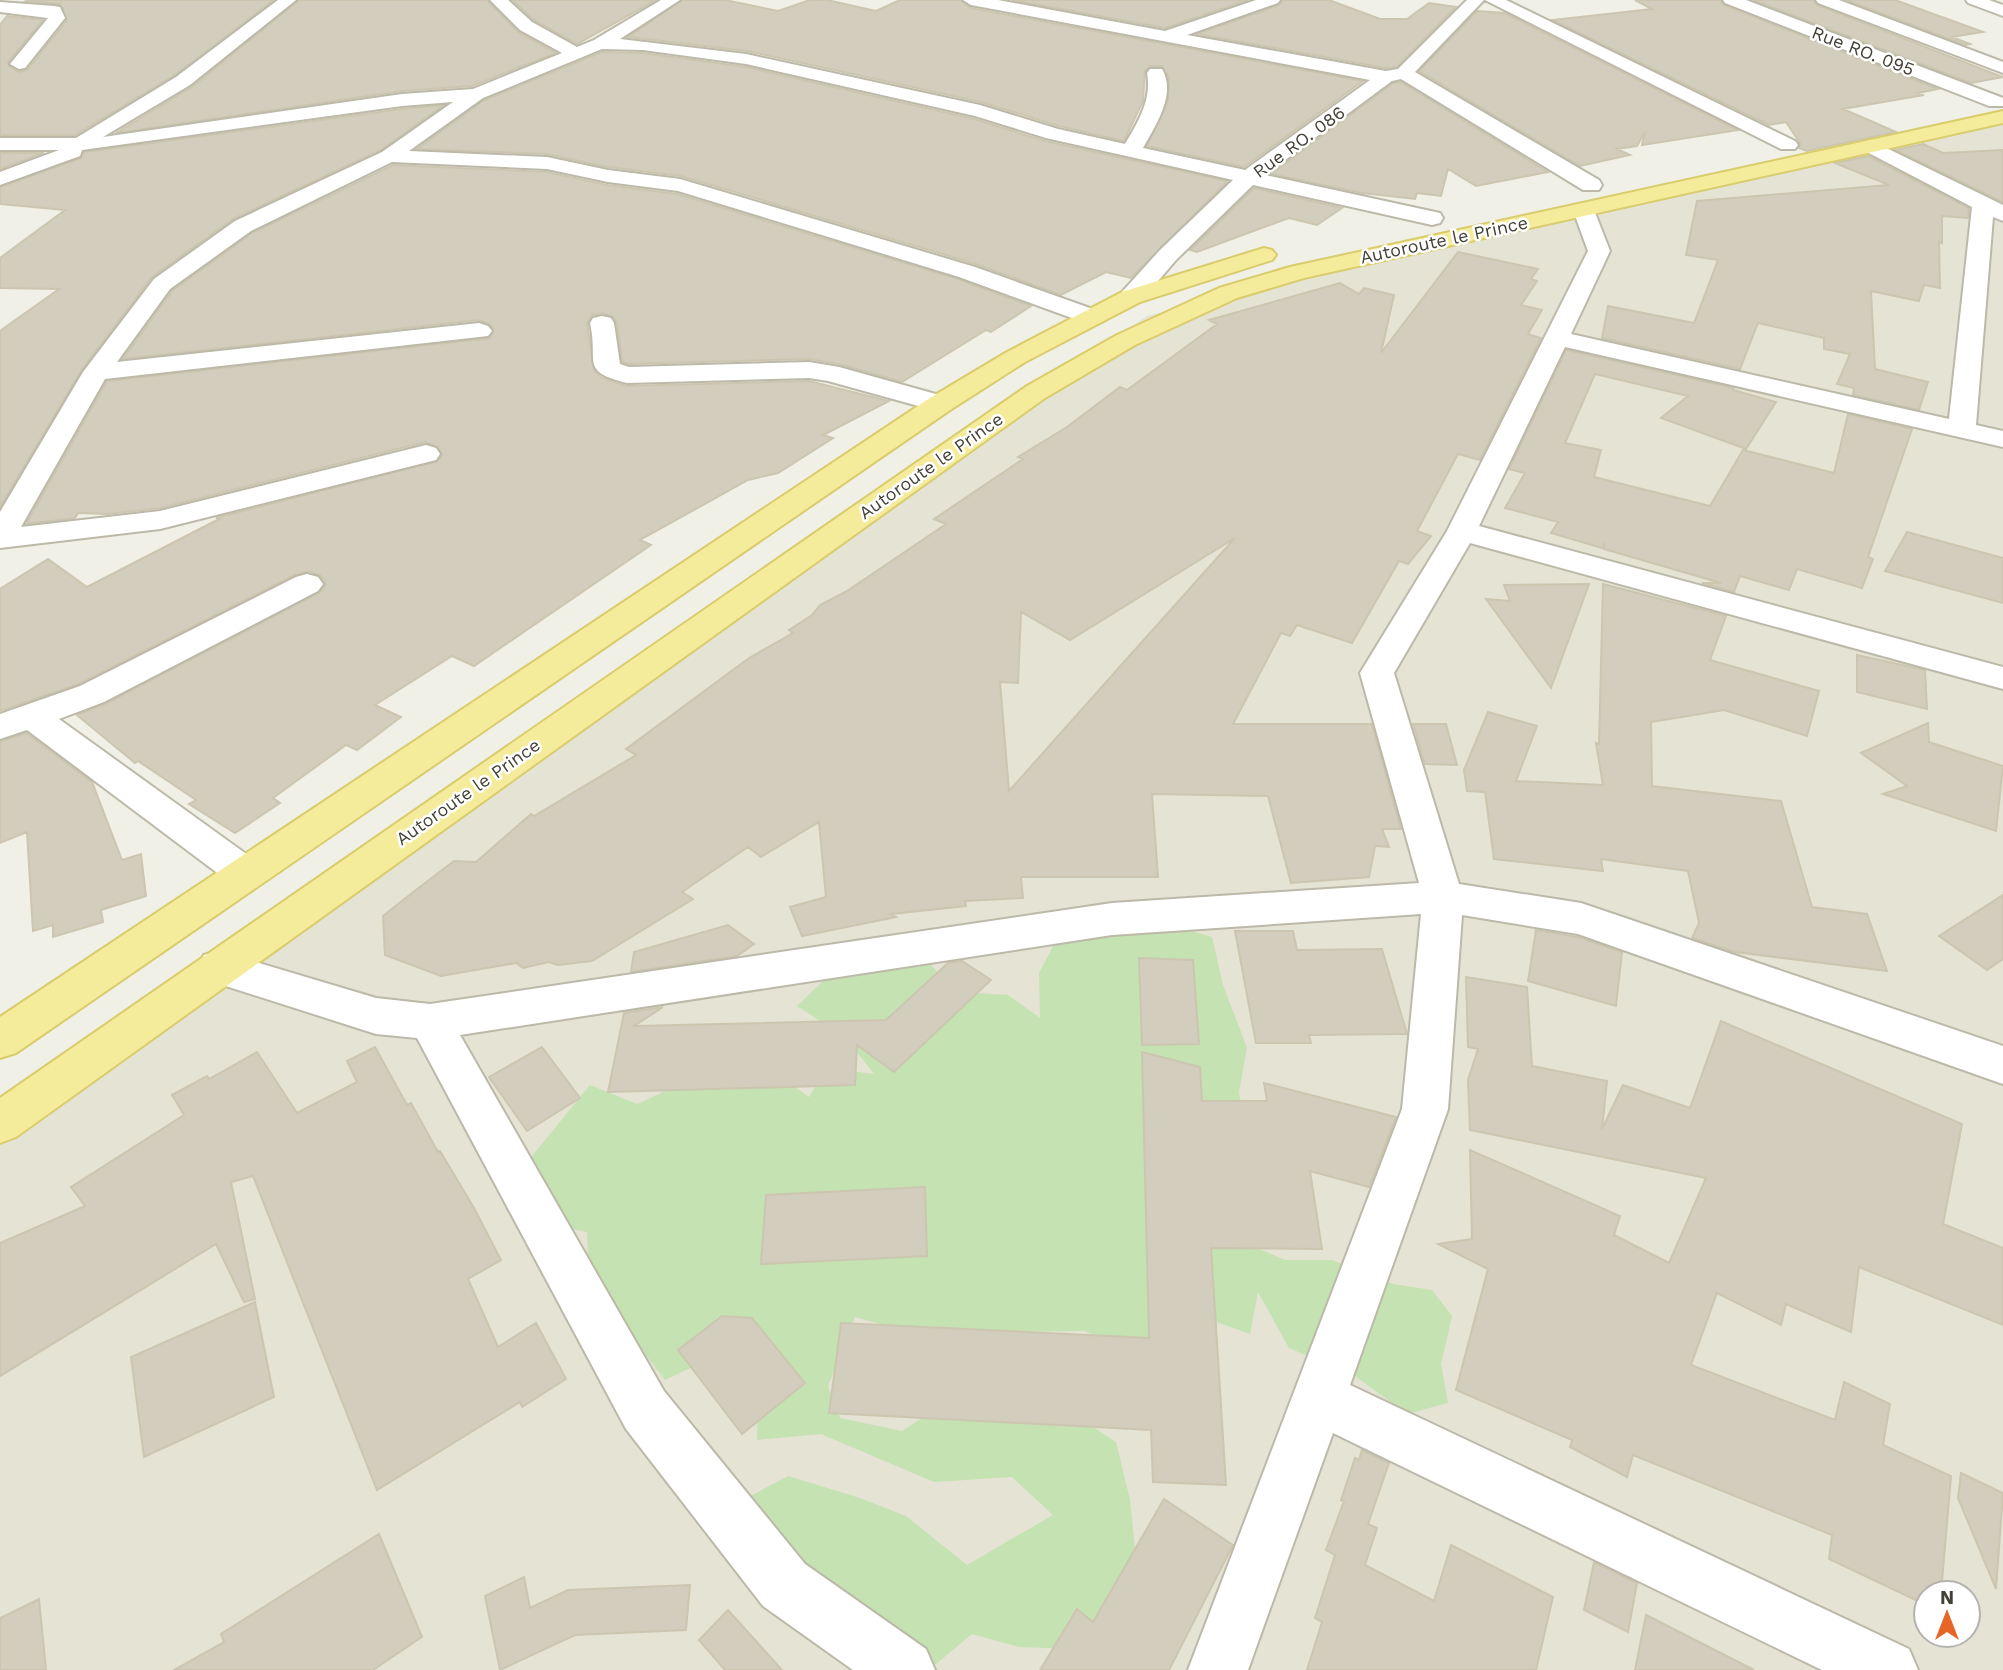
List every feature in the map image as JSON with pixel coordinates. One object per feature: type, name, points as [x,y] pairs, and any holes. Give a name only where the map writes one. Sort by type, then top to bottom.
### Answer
[{"type":"main road","name":"Autoroute le Prince","points":[[0,1122],[1037,392],[1126,340],[1228,293],[1298,272],[1788,145],[2001,107]]},
{"type":"main road","name":"Autoroute le Prince","points":[[0,1040],[940,404],[1016,357],[1131,297],[1269,253],[1432,218],[1587,197],[1870,146],[2001,107]]},
{"type":"street","points":[[0,179],[87,143],[183,81],[288,0]]},
{"type":"street","points":[[498,0],[526,26],[576,54]]},
{"type":"street","points":[[0,539],[96,372],[162,284],[243,226],[389,156],[476,94],[600,44],[672,0]]},
{"type":"street","points":[[971,0],[1162,37],[1396,75],[1587,197],[1599,251],[1462,531],[1377,673],[1443,897],[1425,1109],[1218,1670]]},
{"type":"street","points":[[1162,37],[1272,0]]},
{"type":"street","points":[[1446,0],[1474,2]]},
{"type":"street","points":[[1493,0],[1788,145]]},
{"type":"street","name":"Rue RO. 095","points":[[1731,0],[2001,107]]},
{"type":"street","points":[[1824,0],[2003,68]]},
{"type":"street","points":[[1976,0],[2003,10]]},
{"type":"street","name":"Rue RO. 086","points":[[1131,297],[1168,255],[1251,176],[1396,75],[1474,2]]},
{"type":"street","points":[[0,7],[54,11],[57,18],[19,64]]},
{"type":"street","points":[[600,44],[643,45],[746,59],[981,111],[1053,134],[1432,218]]},
{"type":"street","points":[[1131,151],[1153,111],[1157,89],[1156,73]]},
{"type":"street","points":[[0,144],[87,143],[402,100],[476,94]]},
{"type":"street","points":[[1870,146],[1993,209],[1962,430]]},
{"type":"street","points":[[389,156],[547,163],[608,176],[680,185],[967,272],[1092,317]]},
{"type":"street","points":[[602,323],[607,368],[613,372],[627,375],[809,370],[830,373],[940,404]]},
{"type":"street","points":[[96,372],[479,331]]},
{"type":"street","points":[[1557,338],[2003,439]]},
{"type":"street","points":[[0,539],[160,520],[426,454]]},
{"type":"street","points":[[1462,531],[2003,678]]},
{"type":"street","points":[[15,722],[92,694],[307,584]]},
{"type":"street","points":[[15,722],[246,874]]},
{"type":"street","points":[[219,967],[376,1016],[429,1022],[1112,919],[1443,897],[1581,919],[2003,1065]]},
{"type":"street","points":[[429,1022],[645,1410],[784,1585],[905,1670]]},
{"type":"street","points":[[1318,1398],[1888,1670]]},
{"type":"shaded area","points":[[2003,121],[2003,1670],[0,1670],[0,1107],[1147,316]]},
{"type":"green space","points":[[1170,925],[1212,937],[1223,985],[1247,1048],[1239,1091],[1245,1140],[1250,1245],[1285,1260],[1332,1260],[1393,1284],[1432,1290],[1452,1316],[1441,1364],[1448,1403],[1407,1414],[1355,1376],[1289,1348],[1258,1292],[1250,1334],[1194,1314],[1166,1362],[1121,1349],[1085,1331],[913,1333],[855,1317],[828,1386],[840,1418],[902,1431],[956,1396],[1076,1416],[1116,1442],[1130,1500],[1138,1578],[1079,1649],[1019,1647],[972,1634],[936,1664],[868,1670],[743,1500],[788,1476],[860,1498],[906,1516],[967,1565],[1053,1515],[1012,1477],[934,1482],[821,1434],[757,1440],[758,1406],[733,1348],[665,1380],[589,1281],[587,1232],[524,1220],[506,1188],[590,1085],[637,1104],[699,1076],[775,1072],[809,1097],[826,1068],[874,1074],[846,1038],[797,1006],[828,976],[924,957],[946,982],[960,992],[1008,995],[1040,1018],[1039,973],[1056,941]]},
{"type":"building","points":[[274,0],[175,75],[75,135],[0,135],[0,25],[7,16],[43,20],[8,62],[9,66],[19,72],[27,70],[67,20],[60,4],[26,1]]},
{"type":"building","points":[[299,0],[487,0],[518,32],[556,53],[472,86],[402,91],[116,133],[192,87]]},
{"type":"building","points":[[512,0],[656,0],[577,44],[534,20]]},
{"type":"building","points":[[682,0],[725,0],[778,11],[810,0],[827,0],[876,11],[900,0],[961,0],[971,8],[1363,81],[1244,167],[1147,146],[1168,100],[1169,78],[1162,66],[1150,66],[1145,71],[1143,101],[1124,141],[1059,126],[981,102],[747,51],[628,37]]},
{"type":"building","points":[[1012,0],[1248,0],[1165,28]]},
{"type":"building","points":[[1283,0],[1329,0],[1380,19],[1407,19],[1429,3],[1456,7],[1397,67],[1386,68],[1197,34],[1279,5]]},
{"type":"building","points":[[1635,0],[1720,0],[1724,5],[1938,89],[1918,93],[1924,95],[1843,109],[1896,132],[1807,151],[1799,148],[1800,143],[1786,122],[1769,125],[1552,20],[1652,9]]},
{"type":"building","points":[[1753,0],[1813,0],[1817,5],[2003,77],[1971,83]]},
{"type":"building","points":[[1846,0],[1895,0],[1983,32],[1952,37],[1970,44],[1965,45]]},
{"type":"building","points":[[1477,11],[1505,13],[1738,130],[1642,145],[1645,132],[1637,146],[1617,149],[1630,155],[1580,166],[1419,71]]},
{"type":"building","points":[[602,52],[643,53],[746,67],[974,119],[1045,141],[1228,181],[1131,278],[1106,272],[1061,295],[976,264],[681,176],[608,167],[547,154],[417,149],[484,100]]},
{"type":"building","points":[[1401,82],[1548,172],[1476,186],[1448,169],[1441,196],[1417,193],[1415,199],[1362,193],[1271,174],[1393,83]]},
{"type":"building","points":[[444,105],[381,150],[233,219],[152,277],[81,371],[0,507],[0,331],[59,289],[0,288],[0,258],[65,210],[0,204],[0,187],[81,158],[84,152]]},
{"type":"building","points":[[1923,144],[1943,153],[2003,150],[2003,202],[1895,150]]},
{"type":"building","points":[[0,153],[44,153],[0,169]]},
{"type":"building","points":[[1868,156],[1969,208],[1968,218],[1942,216],[1942,243],[1939,242],[1940,288],[1924,285],[1919,301],[1871,291],[1875,369],[1928,382],[1919,410],[1853,395],[1854,388],[1837,384],[1850,354],[1824,349],[1824,338],[1758,323],[1740,369],[1602,338],[1608,306],[1694,323],[1718,260],[1686,255],[1697,201],[1889,185],[1835,163]]},
{"type":"building","points":[[393,165],[547,172],[607,185],[677,194],[958,279],[1031,306],[991,332],[986,330],[902,382],[839,364],[809,359],[629,364],[622,362],[617,323],[613,317],[603,313],[592,315],[587,323],[594,370],[601,377],[626,386],[809,381],[889,401],[823,435],[833,438],[778,473],[748,480],[640,540],[651,545],[474,666],[452,656],[375,705],[401,717],[357,750],[346,745],[273,798],[280,803],[235,833],[189,804],[196,800],[138,761],[135,763],[77,715],[105,704],[319,593],[326,584],[320,575],[308,571],[295,575],[79,684],[0,711],[0,589],[48,559],[87,587],[221,518],[216,518],[438,461],[442,455],[438,447],[425,442],[160,508],[108,514],[78,513],[75,518],[26,524],[107,381],[490,338],[494,329],[479,320],[123,359],[172,291],[252,233]]},
{"type":"building","points":[[1254,188],[1342,208],[1317,225],[1289,218],[1197,252],[1190,250]]},
{"type":"building","points":[[1458,252],[1538,269],[1531,279],[1537,281],[1521,305],[1542,310],[1528,334],[1541,338],[1480,460],[1458,454],[1417,531],[1431,536],[1408,564],[1399,561],[1352,643],[1297,625],[1290,636],[1281,633],[1233,724],[1372,724],[1401,829],[1382,829],[1389,847],[1375,846],[1369,877],[1291,883],[1268,796],[1152,794],[1158,877],[1021,877],[1023,898],[965,901],[966,906],[891,914],[896,917],[802,936],[790,907],[826,897],[819,822],[761,857],[748,847],[682,892],[693,899],[592,961],[558,965],[549,962],[523,968],[516,963],[441,976],[385,955],[383,916],[412,893],[454,861],[476,862],[531,814],[534,816],[636,755],[626,749],[749,658],[793,633],[789,630],[812,615],[820,605],[847,591],[946,524],[934,519],[1023,459],[1018,457],[1067,427],[1120,387],[1127,390],[1217,324],[1209,320],[1340,283],[1359,294],[1364,288],[1394,295],[1381,353]],"holes":[[[1235,538],[1009,791],[1000,682],[1018,683],[1021,612],[1070,640]]]},
{"type":"building","points":[[1566,350],[1734,388],[1733,390],[1776,402],[1746,449],[1661,418],[1688,396],[1595,374],[1565,443],[1601,450],[1594,477],[1710,506],[1743,450],[1834,473],[1848,414],[1912,429],[1868,557],[1873,559],[1862,588],[1797,569],[1789,590],[1740,576],[1734,592],[1702,583],[1721,583],[1604,549],[1605,543],[1602,548],[1551,533],[1558,522],[1505,508],[1525,473],[1509,469]]},
{"type":"building","points":[[1907,532],[2003,558],[2003,603],[1885,571]]},
{"type":"building","points":[[1589,584],[1551,688],[1486,599],[1510,601],[1504,585]]},
{"type":"building","points":[[1603,584],[1726,616],[1710,660],[1819,691],[1807,736],[1724,710],[1651,722],[1652,786],[1781,801],[1812,907],[1867,914],[1887,971],[1735,952],[1692,938],[1699,923],[1688,871],[1601,859],[1603,871],[1494,859],[1485,792],[1467,791],[1464,770],[1488,712],[1537,726],[1516,781],[1603,785],[1596,743],[1599,744]]},
{"type":"building","points":[[1857,655],[1925,670],[1927,709],[1857,692]]},
{"type":"building","points":[[1928,723],[1929,742],[2003,766],[1996,831],[1883,794],[1907,786],[1861,753]]},
{"type":"building","points":[[1413,724],[1446,724],[1457,765],[1425,764]]},
{"type":"building","points":[[27,733],[92,782],[122,860],[141,854],[146,896],[101,910],[103,922],[53,937],[53,925],[33,931],[27,832],[0,843],[0,741]]},
{"type":"building","points":[[2003,895],[2003,959],[1987,970],[1939,936]]},
{"type":"building","points":[[728,925],[754,944],[737,956],[631,972],[634,952]]},
{"type":"building","points":[[1536,930],[1577,937],[1622,952],[1616,1006],[1528,981]]},
{"type":"building","points":[[1235,931],[1293,931],[1297,950],[1382,949],[1407,1034],[1309,1035],[1311,1043],[1256,1043]]},
{"type":"building","points":[[1139,958],[1193,960],[1199,1044],[1142,1045]]},
{"type":"building","points":[[962,961],[991,980],[894,1072],[857,1045],[855,1085],[608,1092],[624,1013],[663,1007],[634,1026],[886,1020],[948,963]]},
{"type":"building","points":[[1466,977],[1527,987],[1532,1066],[1607,1081],[1602,1129],[1623,1085],[1690,1108],[1721,1021],[1962,1124],[1943,1224],[2003,1248],[2003,1325],[1859,1267],[1851,1332],[1786,1304],[1781,1325],[1717,1293],[1691,1365],[1835,1420],[1844,1382],[1890,1404],[1883,1445],[1951,1476],[1942,1579],[1912,1579],[1912,1598],[1829,1559],[1832,1535],[1633,1455],[1627,1477],[1570,1447],[1572,1440],[1456,1390],[1488,1269],[1438,1244],[1472,1239],[1470,1150],[1620,1216],[1614,1235],[1669,1263],[1706,1178],[1470,1130],[1468,1080],[1478,1049],[1468,1047]]},
{"type":"building","points":[[375,1047],[407,1105],[411,1103],[474,1208],[501,1260],[468,1279],[498,1347],[536,1323],[566,1379],[522,1407],[520,1402],[377,1490],[253,1176],[231,1182],[255,1299],[244,1302],[216,1244],[0,1376],[0,1243],[85,1206],[71,1187],[184,1115],[172,1095],[207,1076],[209,1079],[257,1052],[297,1113],[357,1082],[347,1061]]},
{"type":"building","points":[[542,1047],[580,1098],[527,1131],[489,1077]]},
{"type":"building","points":[[1142,1052],[1200,1067],[1202,1101],[1267,1101],[1264,1083],[1396,1117],[1369,1187],[1310,1171],[1322,1249],[1211,1248],[1226,1485],[1153,1482],[1151,1430],[829,1413],[841,1323],[1149,1338]]},
{"type":"building","points":[[925,1187],[927,1256],[761,1264],[766,1195]]},
{"type":"building","points":[[255,1302],[274,1397],[144,1457],[131,1357]]},
{"type":"building","points":[[722,1316],[752,1318],[805,1383],[742,1434],[678,1350]]},
{"type":"building","points":[[1362,1450],[1389,1463],[1368,1524],[1377,1528],[1365,1565],[1434,1601],[1451,1545],[1553,1597],[1536,1670],[1307,1670],[1322,1622],[1315,1618],[1335,1555],[1326,1550],[1344,1501],[1341,1500],[1355,1458],[1359,1460]]},
{"type":"building","points":[[1961,1473],[2003,1493],[1996,1589],[1958,1498]]},
{"type":"building","points":[[1164,1499],[1233,1545],[1169,1670],[1040,1670],[1077,1609],[1093,1622]]},
{"type":"building","points":[[379,1534],[422,1637],[373,1670],[174,1670],[224,1642],[221,1634]]},
{"type":"building","points":[[1594,1562],[1637,1583],[1628,1632],[1584,1610]]},
{"type":"building","points":[[524,1577],[530,1608],[568,1590],[690,1585],[686,1630],[575,1635],[500,1670],[485,1596]]},
{"type":"building","points":[[39,1599],[46,1670],[0,1670],[0,1618]]},
{"type":"building","points":[[728,1610],[782,1670],[725,1670],[699,1640]]},
{"type":"building","points":[[1646,1615],[1754,1670],[1635,1670]]}]
